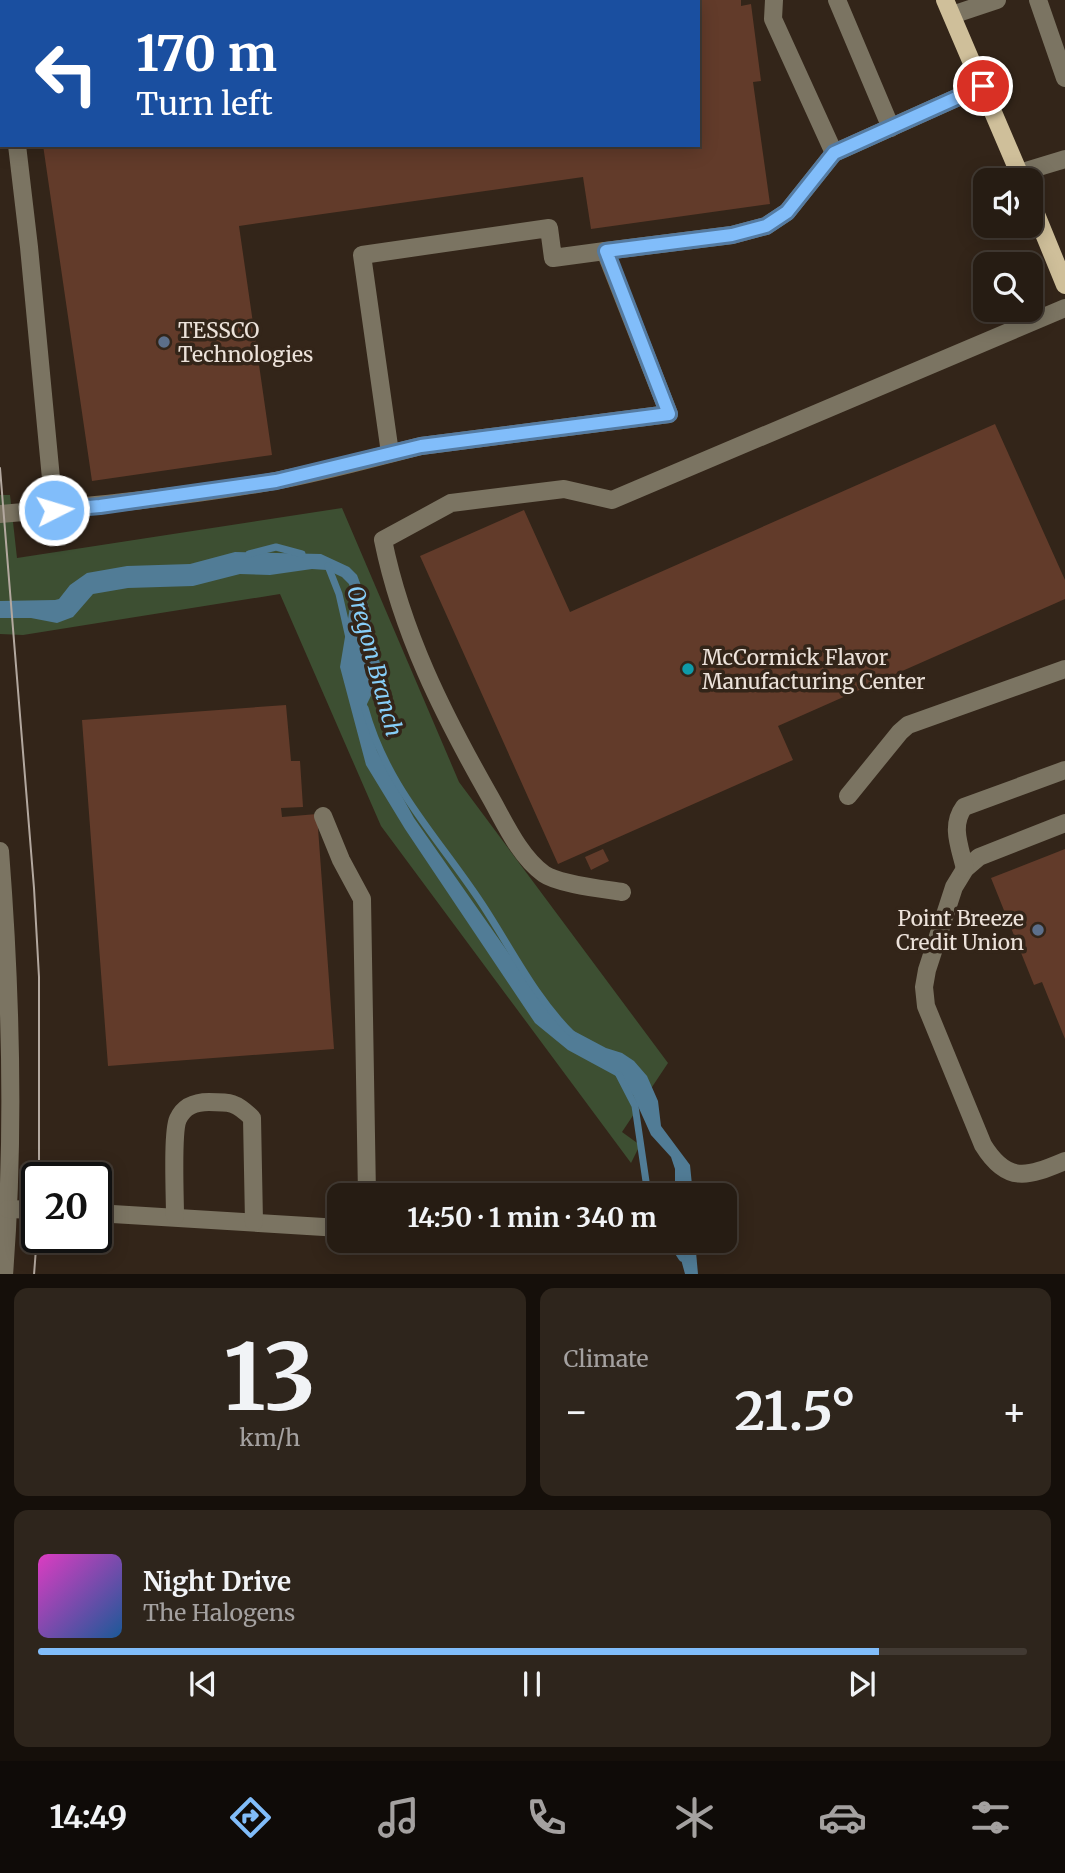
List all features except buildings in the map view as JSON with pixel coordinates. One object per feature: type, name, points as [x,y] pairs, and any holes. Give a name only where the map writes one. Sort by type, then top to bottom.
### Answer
[{"type":"main road","points":[[949,7],[1016,168]]},
{"type":"main road","points":[[1043,231],[1065,285]]},
{"type":"street","points":[[774,0],[773,19],[834,153]]},
{"type":"street","points":[[836,0],[891,128]]},
{"type":"street","points":[[949,7],[998,0]]},
{"type":"street","points":[[1038,0],[1065,78]]},
{"type":"street","points":[[390,453],[362,255],[549,228],[553,258],[732,235],[766,226],[787,212],[834,153],[983,86]]},
{"type":"street","points":[[17,147],[54,510]]},
{"type":"street","points":[[1042,168],[1065,159]]},
{"type":"street","points":[[0,514],[100,506],[276,481],[421,446],[669,414],[606,251]]},
{"type":"street","points":[[622,892],[545,875],[522,850],[460,744],[428,681],[392,583],[383,540],[450,503],[564,489],[612,500],[1065,308]]},
{"type":"street","points":[[848,796],[908,725],[1065,669]]},
{"type":"street","points":[[965,869],[955,827],[964,807],[1065,770]]},
{"type":"street","points":[[323,816],[341,860],[362,899],[367,1183]]},
{"type":"street","points":[[1065,823],[979,857],[965,869],[954,887],[927,970],[925,987],[926,1006],[983,1145],[994,1163],[1022,1175],[1065,1161]]},
{"type":"street","points":[[0,851],[10,1014],[11,1090],[8,1209],[3,1271]]},
{"type":"street","points":[[175,1216],[177,1121],[186,1107],[199,1102],[230,1102],[242,1107],[252,1118],[254,1222]]},
{"type":"street","points":[[8,1209],[21,1209]]},
{"type":"street","points":[[112,1214],[327,1226]]},
{"type":"green space","points":[[0,495],[10,495],[17,558],[342,508],[459,782],[668,1063],[622,1132],[640,1145],[631,1163],[381,826],[280,594],[23,635],[0,634]]},
{"type":"water","name":"Oregon Branch","points":[[235,552],[321,554],[349,567],[357,575],[368,604],[381,667],[380,677],[367,704],[367,719],[377,751],[414,818],[557,1022],[606,1048],[622,1053],[634,1061],[647,1076],[658,1101],[661,1126],[690,1165],[692,1183],[675,1183],[675,1169],[671,1157],[651,1135],[633,1095],[616,1076],[568,1050],[535,1023],[405,829],[366,765],[340,667],[352,595],[349,584],[342,577],[327,570],[312,569],[270,575],[240,574],[193,586],[128,588],[93,594],[73,617],[57,623],[31,618],[0,618],[0,601],[59,599],[70,585],[87,573],[127,566],[190,564]]},
{"type":"water","points":[[679,1253],[696,1253],[698,1274],[685,1274]]},
{"type":"waterway","name":"Oregon Branch","points":[[249,554],[276,547],[302,554]]},
{"type":"waterway","name":"Oregon Branch","points":[[328,566],[339,594],[349,638]]},
{"type":"waterway","name":"Oregon Branch","points":[[365,708],[386,763],[400,788],[482,904],[535,989],[573,1035]]},
{"type":"waterway","name":"Oregon Branch","points":[[619,1075],[635,1106],[646,1183]]},
{"type":"waterway","name":"Oregon Branch","points":[[679,1253],[682,1258]]},
{"type":"tram line","points":[[0,468],[34,888],[39,977],[39,1162]]},
{"type":"tram line","points":[[34,1274],[36,1253]]},
{"type":"place","name":"TESSCO Technologies","points":[[164,342]]},
{"type":"place","name":"McCormick Flavor Manufacturing Center","points":[[688,669]]},
{"type":"place","name":"Point Breeze Credit Union","points":[[1038,930]]},
{"type":"route","points":[[54,510],[276,481],[421,446],[669,414],[606,251],[732,235],[766,226],[787,212],[834,153],[983,86]]}]
